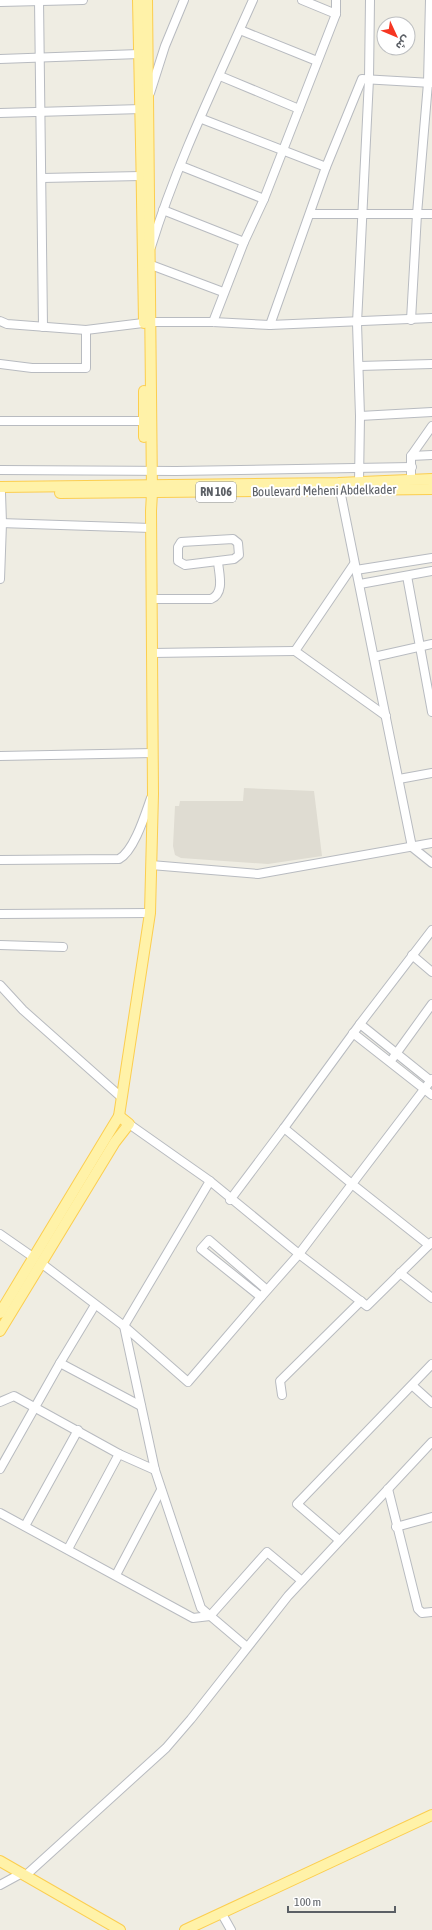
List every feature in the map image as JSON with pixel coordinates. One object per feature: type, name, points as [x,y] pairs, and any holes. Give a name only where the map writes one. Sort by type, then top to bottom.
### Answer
[{"type":"main road","points":[[0,1331],[37,1260],[119,1116],[150,913],[153,794],[151,508],[148,471],[147,322],[141,176],[142,109],[138,0]]},
{"type":"main road","points":[[147,0],[151,250],[147,322]]},
{"type":"main road","points":[[339,486],[359,482],[432,479]]},
{"type":"main road","name":"Boulevard Meheni Abdelkader","points":[[0,491],[339,486],[432,489]]},
{"type":"main road","points":[[0,1313],[115,1142],[129,1124],[119,1116]]},
{"type":"main road","points":[[185,1930],[432,1815]]},
{"type":"main road","points":[[0,1861],[24,1874],[107,1926],[120,1930]]},
{"type":"street","points":[[0,2],[83,0]]},
{"type":"street","points":[[149,95],[165,46],[184,0]]},
{"type":"street","points":[[151,250],[163,210],[253,0]]},
{"type":"street","points":[[302,0],[336,14]]},
{"type":"street","points":[[213,322],[223,292],[264,199],[336,14],[336,0]]},
{"type":"street","points":[[359,482],[360,416],[358,323],[369,79],[370,0]]},
{"type":"street","points":[[411,320],[417,214],[430,83],[430,0]]},
{"type":"street","points":[[39,1],[42,112],[43,327]]},
{"type":"street","points":[[240,30],[317,61]]},
{"type":"street","points":[[0,59],[139,54]]},
{"type":"street","points":[[220,76],[299,108]]},
{"type":"street","points":[[270,326],[311,214],[326,167],[362,79],[430,83]]},
{"type":"street","points":[[0,113],[142,109]]},
{"type":"street","points":[[202,119],[326,167]]},
{"type":"street","points":[[181,166],[264,199]]},
{"type":"street","points":[[42,178],[141,176]]},
{"type":"street","points":[[163,210],[244,242]]},
{"type":"street","points":[[311,214],[432,214]]},
{"type":"street","points":[[151,265],[223,292]]},
{"type":"street","points":[[0,321],[7,324],[86,330],[147,322],[213,322],[270,326],[358,323],[432,318]]},
{"type":"street","points":[[0,364],[32,368],[86,368],[86,330]]},
{"type":"street","points":[[359,366],[432,364]]},
{"type":"street","points":[[360,416],[432,412]]},
{"type":"street","points":[[0,420],[147,421]]},
{"type":"street","points":[[411,480],[411,456],[432,426]]},
{"type":"street","points":[[411,456],[432,455]]},
{"type":"street","points":[[0,470],[148,471],[412,467]]},
{"type":"street","points":[[339,486],[412,847],[432,863]]},
{"type":"street","points":[[0,491],[0,579]]},
{"type":"street","points":[[1,523],[151,528]]},
{"type":"street","points":[[236,540],[238,543],[239,555],[237,558],[218,562],[182,564],[178,561],[178,547],[181,542],[185,541],[236,540]]},
{"type":"street","points":[[295,651],[355,567],[432,558]]},
{"type":"street","points":[[151,599],[211,599],[217,596],[220,591],[218,562]]},
{"type":"street","points":[[360,584],[432,571]]},
{"type":"street","points":[[407,576],[432,712]]},
{"type":"street","points":[[374,657],[432,644]]},
{"type":"street","points":[[152,653],[295,651],[386,716]]},
{"type":"street","points":[[0,756],[152,753]]},
{"type":"street","points":[[399,779],[432,773]]},
{"type":"street","points":[[0,860],[119,859],[126,854],[140,827],[153,794]]},
{"type":"street","points":[[152,865],[258,874],[432,843]]},
{"type":"street","points":[[0,914],[150,913]]},
{"type":"street","points":[[230,1200],[353,1032],[432,930]]},
{"type":"street","points":[[0,945],[63,947]]},
{"type":"street","points":[[412,955],[432,972]]},
{"type":"street","points":[[0,985],[23,1010],[121,1098]]},
{"type":"street","points":[[391,1062],[432,1004]]},
{"type":"street","points":[[0,1234],[124,1326],[188,1382],[299,1254],[432,1081],[360,1024]]},
{"type":"street","points":[[353,1032],[432,1095]]},
{"type":"street","points":[[129,1124],[210,1181],[230,1200],[367,1306],[430,1244],[352,1184],[284,1128]]},
{"type":"street","points":[[210,1181],[124,1326],[154,1470],[201,1608],[247,1647]]},
{"type":"street","points":[[261,1297],[201,1249],[209,1240],[267,1290]]},
{"type":"street","points":[[400,1273],[432,1298]]},
{"type":"street","points":[[282,1395],[280,1381],[361,1301]]},
{"type":"street","points":[[0,1469],[35,1406],[95,1305]]},
{"type":"street","points":[[60,1363],[141,1406]]},
{"type":"street","points":[[339,1540],[297,1504],[432,1364]]},
{"type":"street","points":[[412,1386],[432,1403]]},
{"type":"street","points":[[0,1402],[14,1396],[35,1406],[119,1454],[154,1470]]},
{"type":"street","points":[[25,1526],[78,1430]]},
{"type":"street","points":[[0,1885],[24,1874],[166,1748],[302,1581],[432,1442]]},
{"type":"street","points":[[68,1549],[119,1454]]},
{"type":"street","points":[[388,1489],[396,1527],[418,1609],[422,1613],[432,1612]]},
{"type":"street","points":[[116,1575],[161,1490]]},
{"type":"street","points":[[0,1512],[193,1618],[210,1616],[267,1552],[302,1581]]},
{"type":"street","points":[[396,1527],[432,1518]]},
{"type":"street","points":[[222,1914],[231,1930]]},
{"type":"shaded area","points":[[244,788],[314,791],[322,856],[268,864],[181,858],[175,855],[173,846],[175,806],[179,806],[180,801],[243,801]]}]
